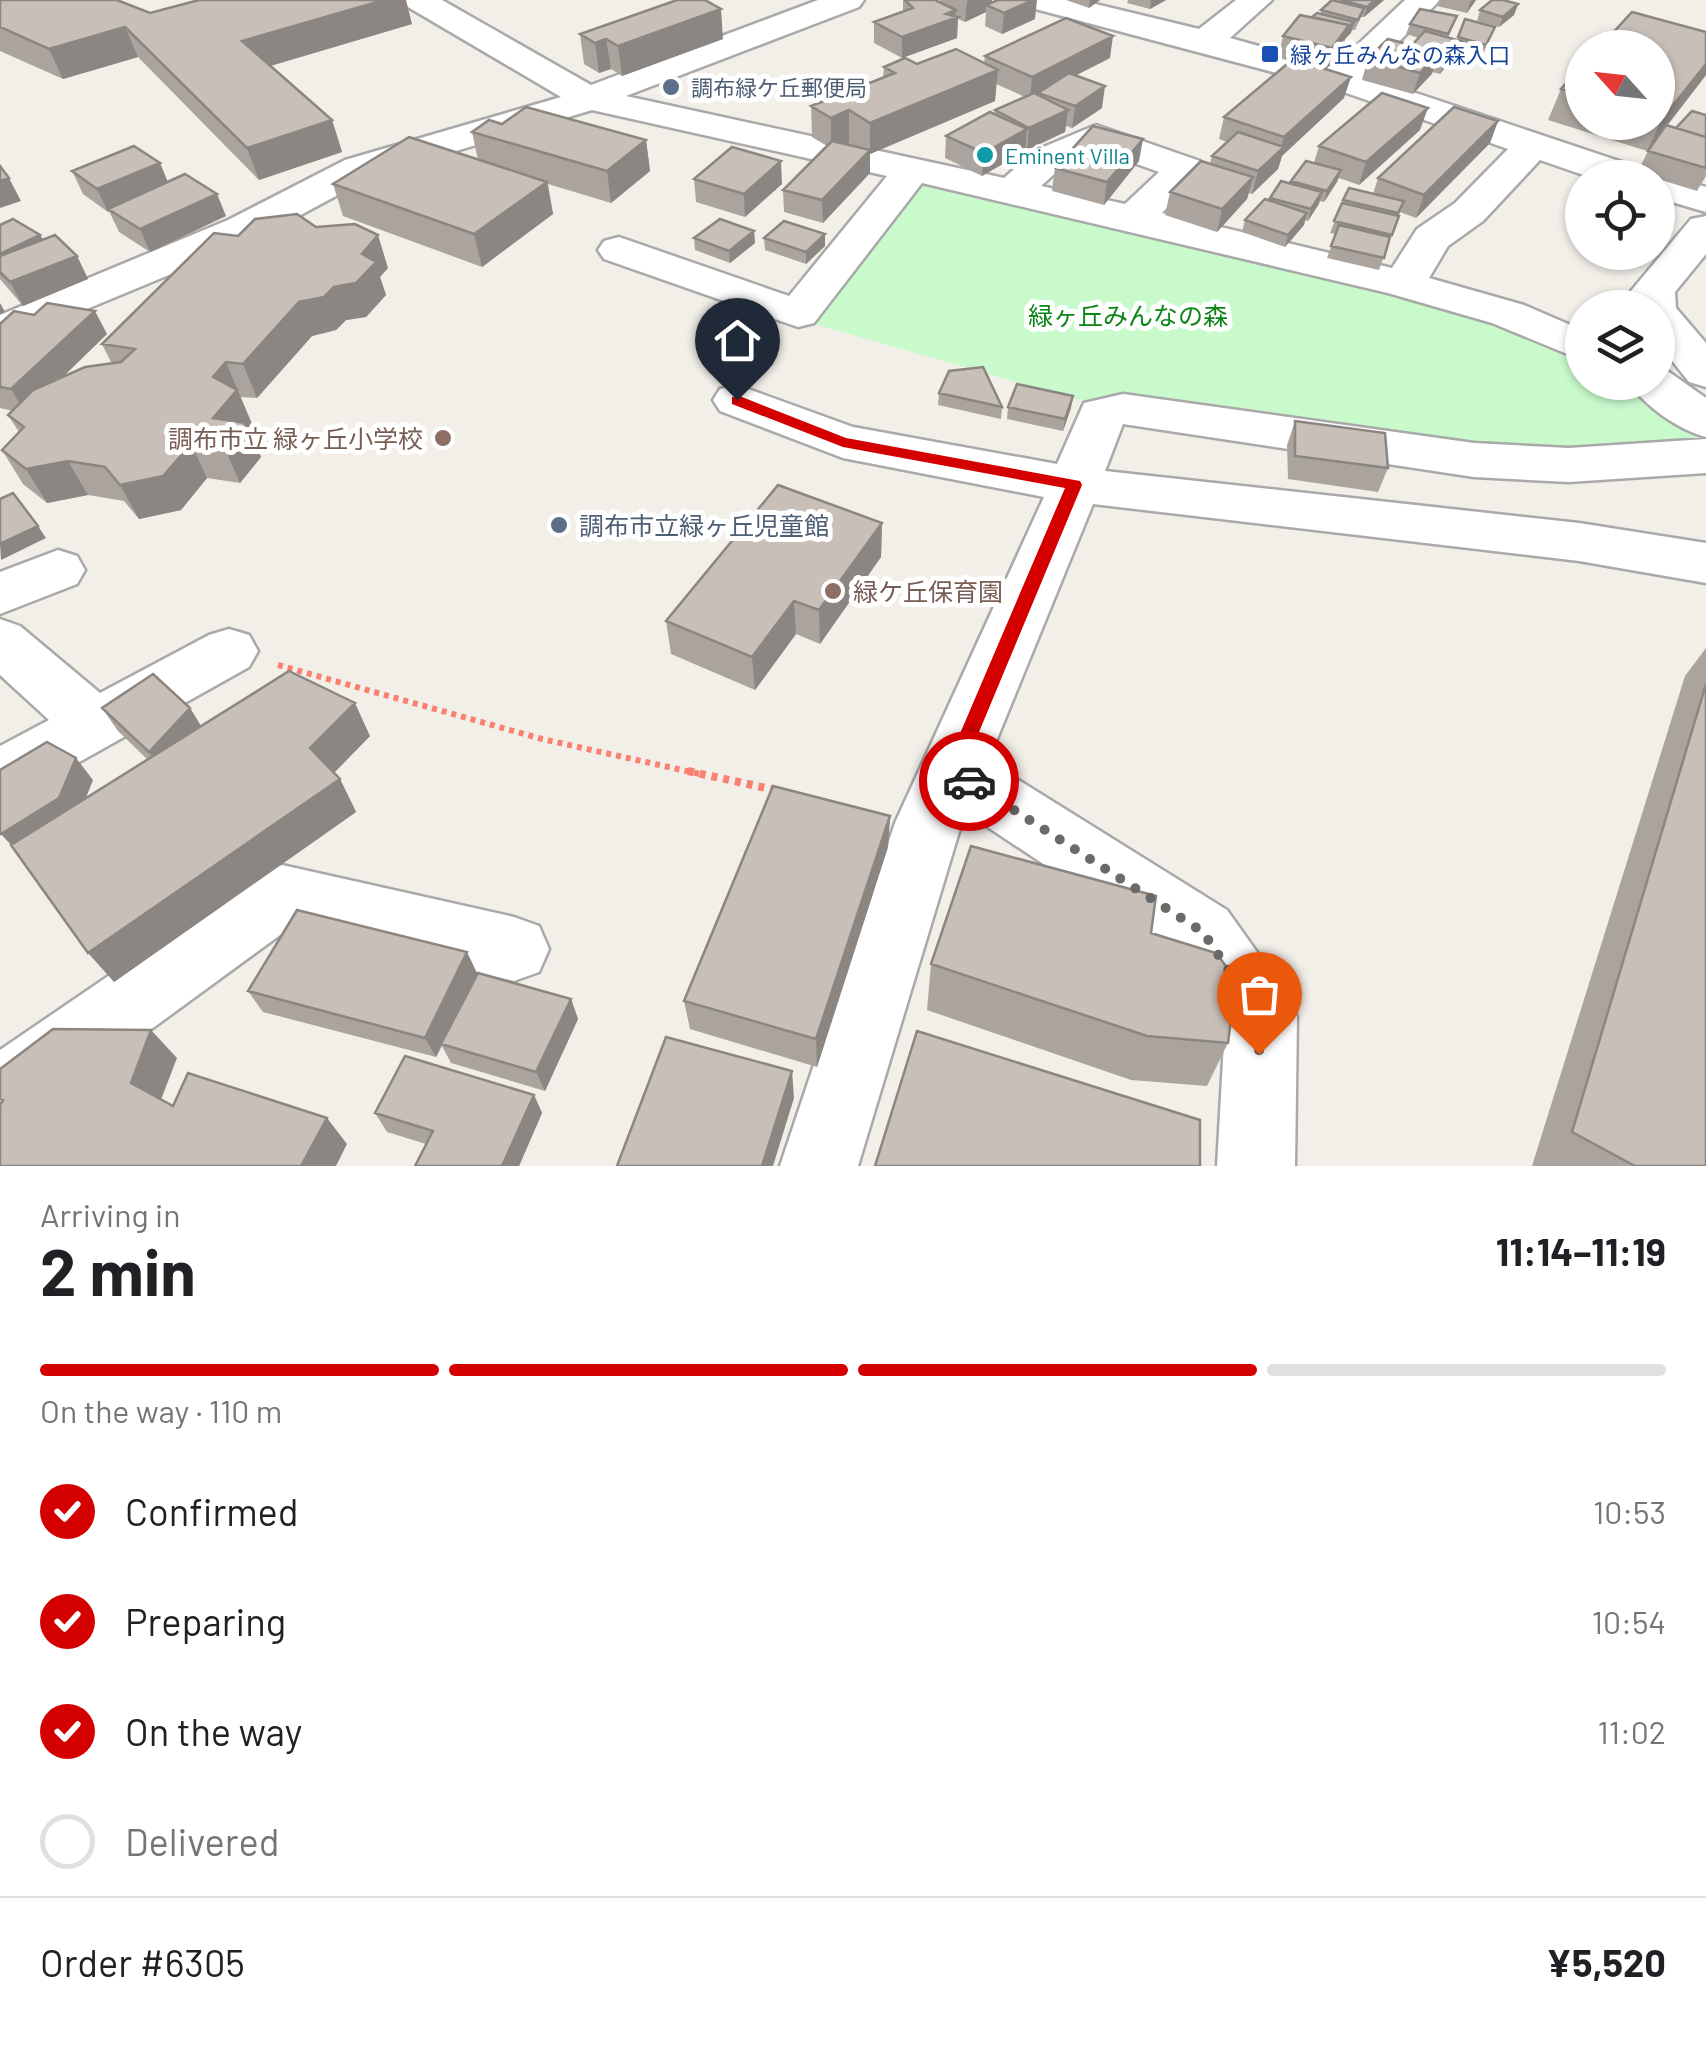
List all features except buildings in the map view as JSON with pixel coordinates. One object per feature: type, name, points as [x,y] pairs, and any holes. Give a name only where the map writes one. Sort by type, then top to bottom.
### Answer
[{"type":"street","points":[[418,0],[589,99],[1133,218],[1403,284],[1508,314],[1565,339]]},
{"type":"street","points":[[759,0],[795,18]]},
{"type":"street","points":[[0,331],[243,229],[359,168],[589,99],[677,62],[848,0]]},
{"type":"street","points":[[1038,0],[1205,40],[1341,80],[1580,160]]},
{"type":"street","points":[[1205,40],[1256,0]]},
{"type":"street","points":[[1341,80],[1424,0]]},
{"type":"street","points":[[1011,193],[1048,158],[1096,136],[1186,169],[1133,218]]},
{"type":"street","points":[[1403,284],[1432,238],[1469,212],[1534,144]]},
{"type":"street","points":[[619,250],[798,314],[911,171]]},
{"type":"street","points":[[1675,190],[1706,200]]},
{"type":"street","points":[[1654,290],[1698,250]]},
{"type":"street","points":[[1675,335],[1706,372]]},
{"type":"street","points":[[1675,399],[1706,421]]},
{"type":"street","points":[[737,400],[843,442],[1074,485],[1579,542],[1706,563]]},
{"type":"street","points":[[819,1166],[927,823],[953,771],[1074,485],[1100,414],[1114,410],[1474,460],[1569,465],[1706,456]]},
{"type":"street","points":[[0,594],[58,570]]},
{"type":"street","points":[[0,641],[93,723]]},
{"type":"street","points":[[0,776],[229,651]]},
{"type":"street","points":[[953,771],[1203,932],[1260,1017],[1256,1166]]},
{"type":"street","points":[[0,1094],[282,895],[514,949]]},
{"type":"path","points":[[229,651],[542,739],[792,794]]},
{"type":"green space","name":"緑ヶ丘みんなの森","points":[[911,171],[1508,314],[1565,339],[1565,400],[1675,399],[1706,421],[1706,456],[1569,465],[1114,410],[801,320]]},
{"type":"way so far","points":[[969,781],[1203,932],[1260,1017],[1259,1054]]},
{"type":"place","name":"緑ヶ丘みんなの森入口","points":[[1270,54]]},
{"type":"place","name":"調布緑ケ丘郵便局","points":[[671,87]]},
{"type":"place","name":"Eminent Villa","points":[[985,155]]},
{"type":"place","name":"調布市立 緑ヶ丘小学校","points":[[443,438]]},
{"type":"place","name":"調布市立緑ヶ丘児童館","points":[[559,525]]},
{"type":"place","name":"緑ケ丘保育園","points":[[833,591]]},
{"type":"route","points":[[737,400],[843,442],[1074,485],[953,771],[969,781]]}]
